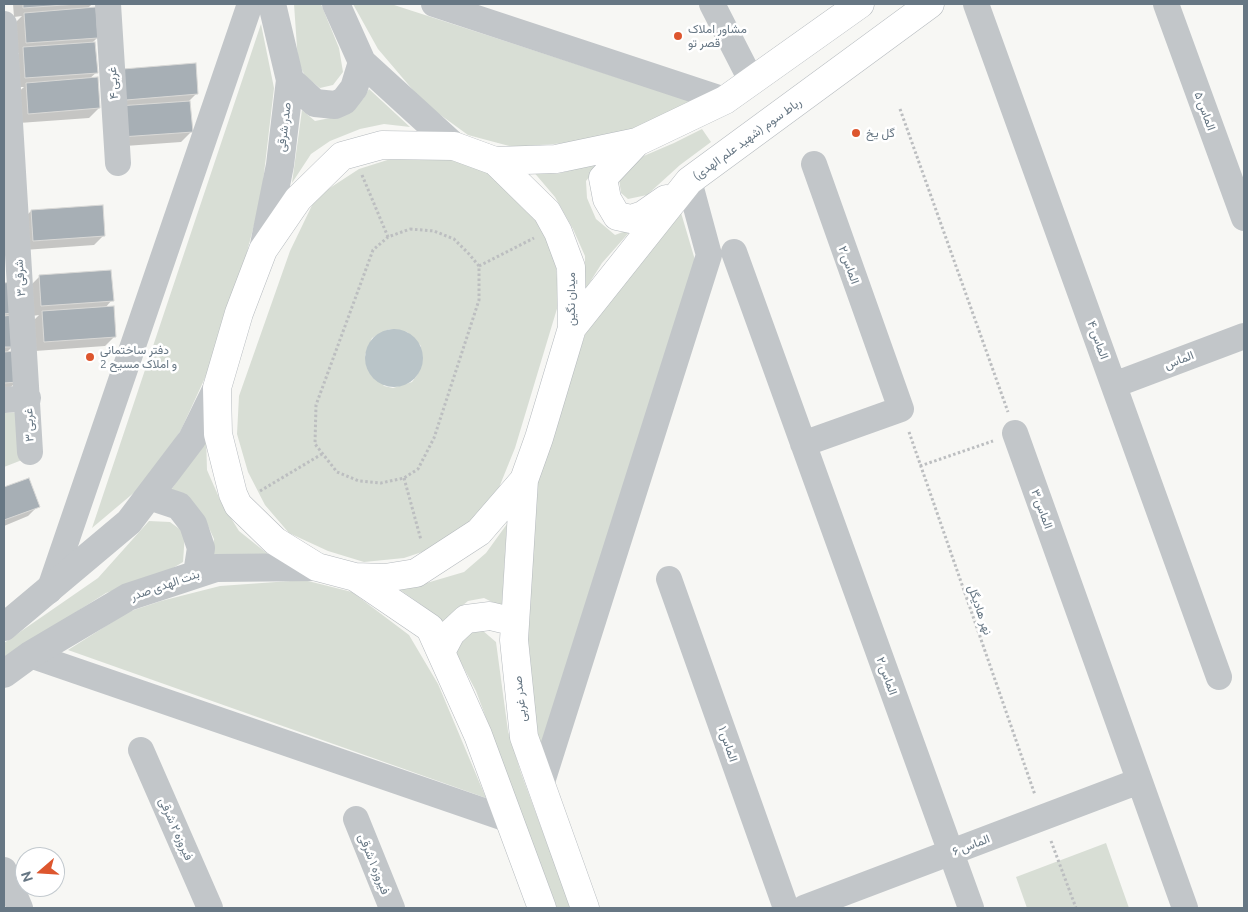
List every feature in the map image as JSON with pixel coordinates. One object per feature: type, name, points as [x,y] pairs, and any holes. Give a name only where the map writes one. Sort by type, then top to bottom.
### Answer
[{"type":"main road","points":[[495,161],[556,159],[637,142],[725,100],[860,4]]},
{"type":"main road","name":"رباط سوم (شهید علم الهدی)","points":[[572,328],[689,181],[930,4]]},
{"type":"main road","points":[[637,142],[603,178],[607,199],[617,216],[631,219],[644,215],[689,181]]},
{"type":"main road","name":"میدان نگین","points":[[382,145],[454,146],[495,161],[547,212],[558,232],[571,267],[572,328],[524,480],[480,532],[416,573],[355,577],[317,567],[275,541],[238,504],[233,494],[218,434],[217,388],[239,313],[263,250],[298,199],[342,156],[382,145]]},
{"type":"main road","name":"صدر غربی","points":[[524,480],[514,640],[524,738],[585,908]]},
{"type":"main road","points":[[355,577],[430,628],[478,735],[542,908]]},
{"type":"main road","points":[[441,652],[450,633],[466,619],[490,616],[515,622]]},
{"type":"street","name":"۴ غربی","points":[[108,4],[118,163]]},
{"type":"street","points":[[49,592],[250,4]]},
{"type":"street","name":"صدر شرقی","points":[[263,250],[280,166],[290,80],[272,4]]},
{"type":"street","points":[[336,4],[362,62],[454,146]]},
{"type":"street","points":[[434,4],[725,100]]},
{"type":"street","points":[[712,4],[752,82]]},
{"type":"street","name":"الماس ۴","points":[[976,4],[1219,677]]},
{"type":"street","name":"الماس ۵","points":[[1166,4],[1244,218]]},
{"type":"street","name":"۳ شرقی","points":[[4,24],[13,157],[16,399]]},
{"type":"street","points":[[290,80],[315,103],[334,106],[344,102],[354,88],[362,62]]},
{"type":"street","name":"الماس ۲","points":[[814,164],[901,409]]},
{"type":"street","points":[[541,786],[709,255],[689,181]]},
{"type":"street","name":"الماس ۲","points":[[734,252],[971,908]]},
{"type":"street","name":"الماس","points":[[1114,385],[1244,336]]},
{"type":"street","points":[[4,627],[49,592],[129,522],[192,438],[217,388]]},
{"type":"street","name":"۳ غربی","points":[[16,399],[30,452]]},
{"type":"street","points":[[803,444],[901,409]]},
{"type":"street","name":"الماس ۳","points":[[1015,433],[1184,908]]},
{"type":"street","points":[[149,496],[179,506],[193,524],[201,548],[197,574]]},
{"type":"street","name":"بنت الهدی صدر","points":[[4,674],[30,655],[128,597],[216,568],[317,567]]},
{"type":"street","name":"الماس ۱","points":[[669,579],[786,908]]},
{"type":"street","points":[[30,655],[510,820]]},
{"type":"street","name":"فیروزه ۲ شرقی","points":[[141,750],[210,908]]},
{"type":"street","name":"الماس ۶","points":[[804,908],[1139,781]]},
{"type":"street","name":"فیروزه ۱ شرقی","points":[[356,819],[392,908]]},
{"type":"street","points":[[4,870],[20,908]]},
{"type":"path","points":[[900,109],[1015,433],[920,466]]},
{"type":"path","points":[[359,169],[388,237]]},
{"type":"path","points":[[410,229],[434,231],[454,239],[479,266],[478,300],[434,438],[418,469],[404,478],[381,482],[359,481],[337,472],[315,444],[316,405],[373,250],[388,237],[410,229]]},
{"type":"path","points":[[479,266],[535,238]]},
{"type":"path","name":"نهر هادیگل","points":[[901,409],[1043,817]]},
{"type":"path","points":[[258,492],[322,454]]},
{"type":"path","points":[[404,478],[422,542]]},
{"type":"path","points":[[1058,861],[1076,908]]},
{"type":"shaded area","points":[[294,4],[321,4],[339,48],[343,72],[333,85],[320,88],[305,76],[298,62]]},
{"type":"shaded area","points":[[353,4],[391,4],[696,103],[633,130],[580,142],[513,147],[468,135],[424,103],[378,49]]},
{"type":"shaded area","points":[[261,24],[274,88],[261,199],[243,267],[215,356],[181,430],[149,480],[92,528]]},
{"type":"shaded area","points":[[369,89],[410,127],[384,124],[360,129],[330,141],[311,154],[292,183],[302,110],[315,121],[335,117],[363,99]]},
{"type":"shaded area","points":[[702,129],[711,142],[680,165],[647,195],[628,199],[621,193],[618,172],[632,161]]},
{"type":"shaded area","points":[[400,156],[447,157],[478,166],[517,194],[537,220],[555,256],[559,302],[515,448],[496,495],[468,525],[434,548],[404,558],[364,562],[328,551],[289,533],[265,505],[248,472],[237,434],[239,396],[290,251],[316,197],[359,169]],"holes":[[[389,329],[407,332],[421,346],[418,374],[412,382],[393,388],[384,386],[365,355],[372,338]]]},
{"type":"shaded area","points":[[601,162],[586,181],[587,198],[596,219],[615,235],[633,228],[602,263],[585,290],[585,256],[573,229],[555,197],[532,170],[557,174]]},
{"type":"shaded area","points":[[679,206],[695,260],[542,752],[531,707],[526,623],[539,471],[586,332]]},
{"type":"shaded area","points":[[388,329],[400,329],[415,337],[423,352],[423,364],[415,379],[400,387],[388,387],[373,379],[365,364],[365,352],[373,337]]},
{"type":"shaded area","points":[[20,412],[22,460],[4,467],[4,413]]},
{"type":"shaded area","points":[[206,435],[207,470],[221,502],[239,531],[269,555],[212,557],[214,539],[204,517],[170,492]]},
{"type":"shaded area","points":[[149,521],[170,522],[185,533],[183,562],[168,571],[106,593],[4,658],[4,643],[98,578]]},
{"type":"shaded area","points":[[507,524],[502,607],[484,598],[468,601],[438,625],[423,606],[396,587],[413,587],[464,572],[486,553]]},
{"type":"shaded area","points":[[304,580],[352,592],[409,635],[438,684],[486,798],[68,650],[128,612],[161,601],[220,586]]},
{"type":"shaded area","points":[[482,630],[496,642],[508,731],[521,773],[571,908],[557,908],[476,691],[457,655],[457,644],[465,634]]},
{"type":"shaded area","points":[[1106,843],[1129,908],[1027,908],[1016,877]]},
{"type":"building","points":[[23,4],[77,4],[23,8]]},
{"type":"building","points":[[96,7],[98,38],[26,43],[24,13]]},
{"type":"building","points":[[95,42],[98,73],[25,78],[23,47]]},
{"type":"building","points":[[196,63],[198,94],[126,100],[123,69]]},
{"type":"building","points":[[98,77],[100,108],[28,114],[26,83]]},
{"type":"building","points":[[190,101],[193,132],[121,137],[118,106]]},
{"type":"building","points":[[103,205],[105,236],[33,241],[31,210]]},
{"type":"building","points":[[111,270],[114,301],[41,306],[39,275]]},
{"type":"building","points":[[10,282],[12,313],[4,314],[4,283]]},
{"type":"building","points":[[114,306],[116,337],[44,342],[42,311]]},
{"type":"building","points":[[12,315],[15,347],[4,347],[4,316]]},
{"type":"building","points":[[15,351],[18,382],[4,383],[4,352]]},
{"type":"building","points":[[29,478],[40,507],[4,520],[4,487]]},
{"type":"place","name":"مشاور املاک قصر تو","points":[[678,36]]},
{"type":"place","name":"گل یخ","points":[[856,133]]},
{"type":"place","name":"دفتر ساختمانی و املاک مسیح 2","points":[[90,357]]}]
